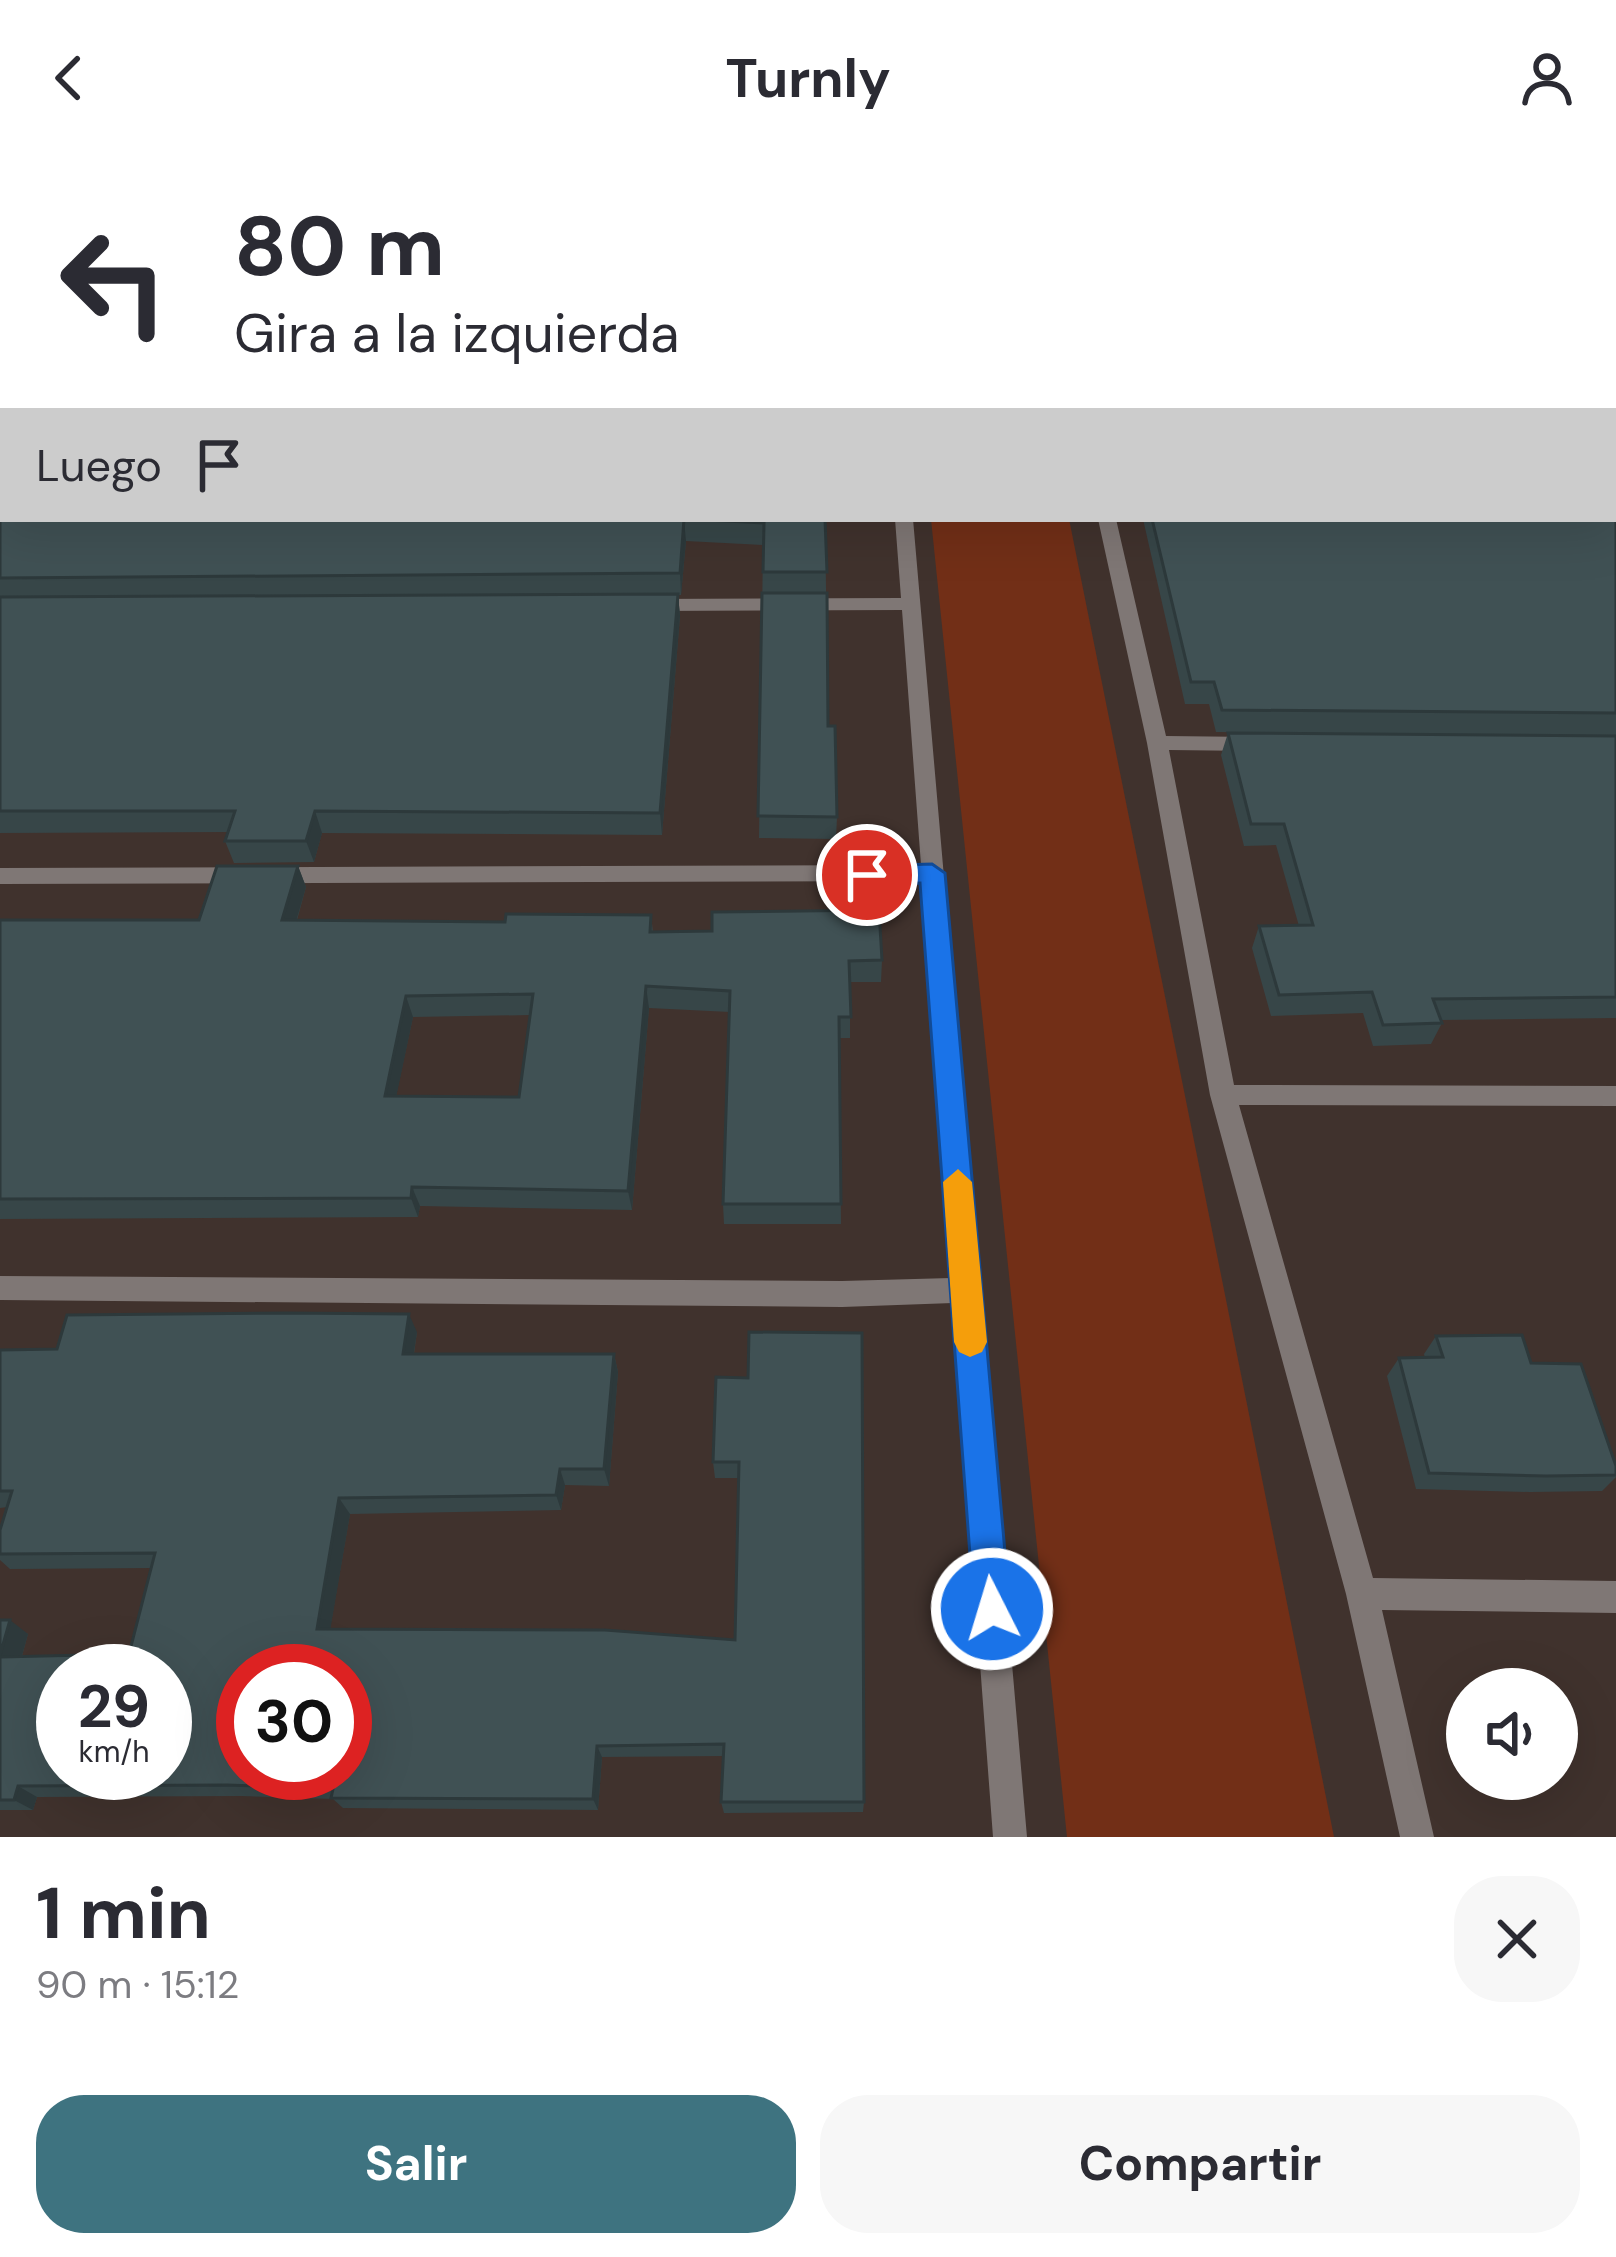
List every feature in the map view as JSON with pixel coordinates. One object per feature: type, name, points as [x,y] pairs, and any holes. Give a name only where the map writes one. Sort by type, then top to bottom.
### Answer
[{"type":"street","points":[[904,522],[1010,1837]]},
{"type":"street","points":[[1108,522],[1157,743],[1223,1095],[1362,1594],[1417,1837]]},
{"type":"street","points":[[618,606],[910,604]]},
{"type":"street","points":[[1157,743],[1272,744]]},
{"type":"street","points":[[0,876],[932,873]]},
{"type":"street","points":[[1223,1095],[1616,1096]]},
{"type":"street","points":[[0,1288],[842,1294],[966,1290]]},
{"type":"street","points":[[1362,1594],[1616,1597]]},
{"type":"shaded area","points":[[931,522],[1070,522],[1334,1837],[1067,1837]]},
{"type":"building","points":[[0,522],[684,522],[680,573],[0,578]]},
{"type":"building","points":[[745,522],[825,522],[827,572],[763,572],[764,523]]},
{"type":"building","points":[[1153,522],[1616,522],[1616,713],[1222,710],[1214,682],[1191,682]]},
{"type":"building","points":[[762,593],[827,593],[828,726],[835,726],[837,817],[758,816]]},
{"type":"building","points":[[678,594],[660,813],[315,811],[306,841],[225,841],[235,811],[0,811],[0,597]]},
{"type":"building","points":[[1228,733],[1616,736],[1616,997],[1433,999],[1442,1023],[1383,1025],[1372,992],[1279,995],[1259,926],[1313,925],[1284,824],[1251,824]]},
{"type":"building","points":[[217,866],[298,866],[282,920],[505,922],[506,914],[651,915],[650,932],[712,931],[712,912],[879,910],[882,960],[849,961],[851,1017],[839,1017],[841,1204],[723,1204],[730,991],[646,986],[628,1191],[412,1187],[411,1198],[0,1199],[0,920],[199,920]],"holes":[[[533,994],[519,1097],[385,1096],[406,996]]]},
{"type":"building","points":[[409,1314],[403,1354],[614,1354],[604,1469],[560,1469],[556,1495],[339,1498],[317,1629],[605,1630],[735,1640],[739,1462],[713,1462],[716,1377],[748,1378],[749,1332],[862,1333],[864,1802],[721,1802],[724,1744],[597,1746],[593,1799],[372,1798],[372,1644],[216,1644],[216,1785],[192,1785],[192,1644],[132,1644],[155,1553],[0,1554],[0,1530],[12,1491],[0,1491],[0,1350],[57,1349],[67,1315]]},
{"type":"building","points":[[1522,1335],[1531,1363],[1581,1364],[1616,1475],[1429,1473],[1399,1358],[1443,1357],[1436,1336]]},
{"type":"building","points":[[0,1620],[10,1620],[0,1655]]},
{"type":"building","points":[[36,1656],[36,1786],[18,1786],[14,1800],[0,1800],[0,1657]]},
{"type":"slow traffic","points":[[958,1182],[970,1342]]},
{"type":"route","points":[[867,875],[932,873],[992,1609]]}]
